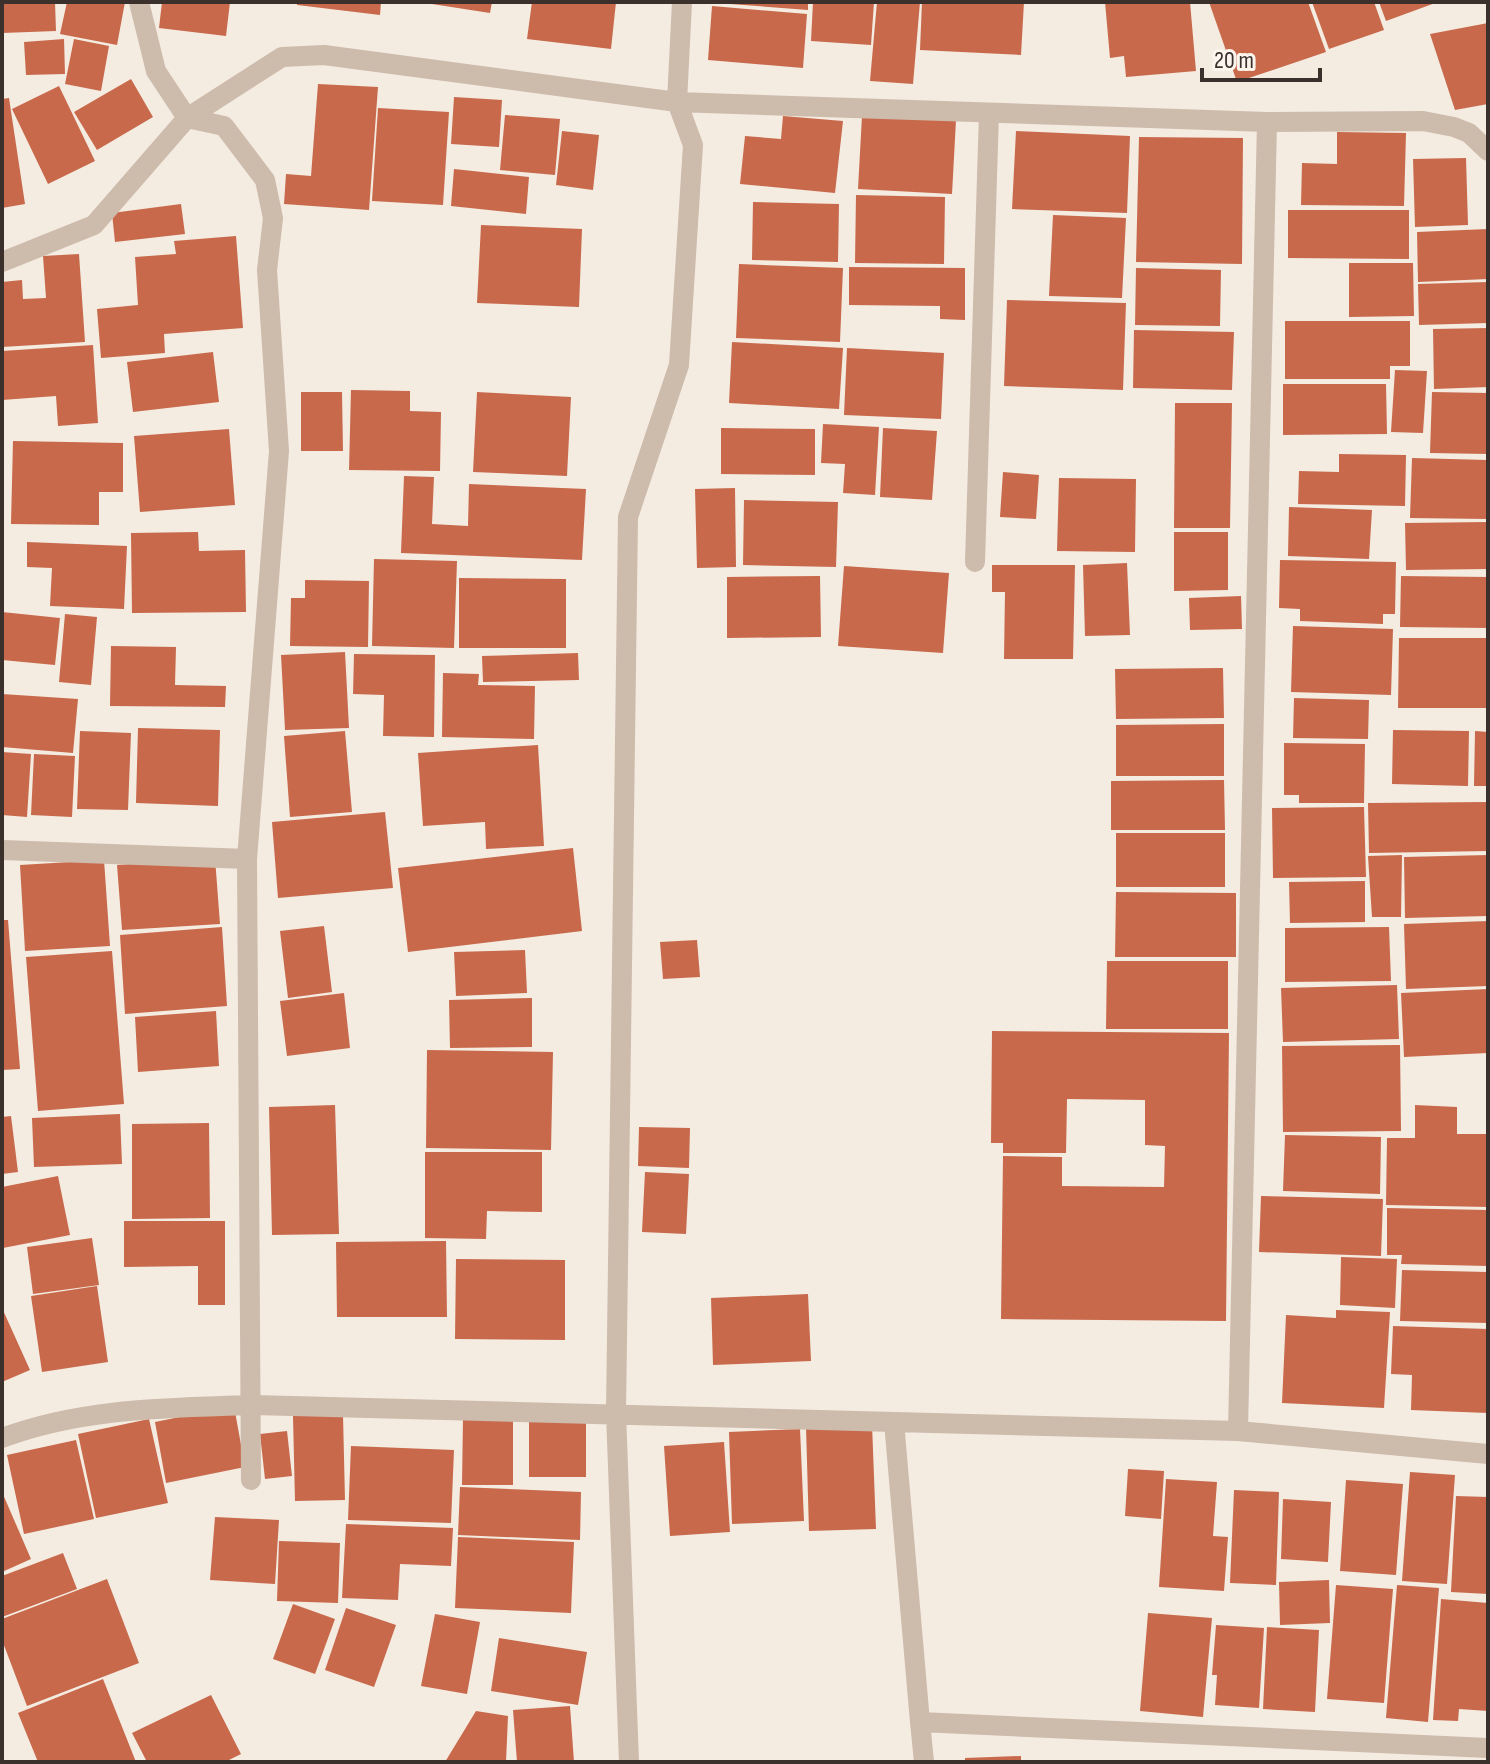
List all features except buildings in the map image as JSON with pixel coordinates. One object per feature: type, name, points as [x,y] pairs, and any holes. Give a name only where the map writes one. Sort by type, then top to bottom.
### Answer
[{"type":"street","points":[[139,2],[156,71],[187,118],[224,126],[265,180],[273,218],[267,270],[279,451],[247,859],[251,1480]]},
{"type":"street","points":[[629,1762],[616,1413],[628,517],[679,365],[693,145],[677,102],[682,2]]},
{"type":"street","points":[[2,262],[94,225],[187,118],[282,57],[324,55],[677,102],[1267,122],[1423,121],[1469,133],[1488,151]]},
{"type":"street","points":[[975,562],[989,113]]},
{"type":"street","points":[[1238,1431],[1267,122]]},
{"type":"street","points":[[2,850],[247,859]]},
{"type":"street","points":[[2,1438],[28,1428],[119,1410],[251,1405],[1238,1431],[1488,1454]]},
{"type":"street","points":[[894,1422],[924,1762]]},
{"type":"street","points":[[920,1722],[1488,1748]]}]
